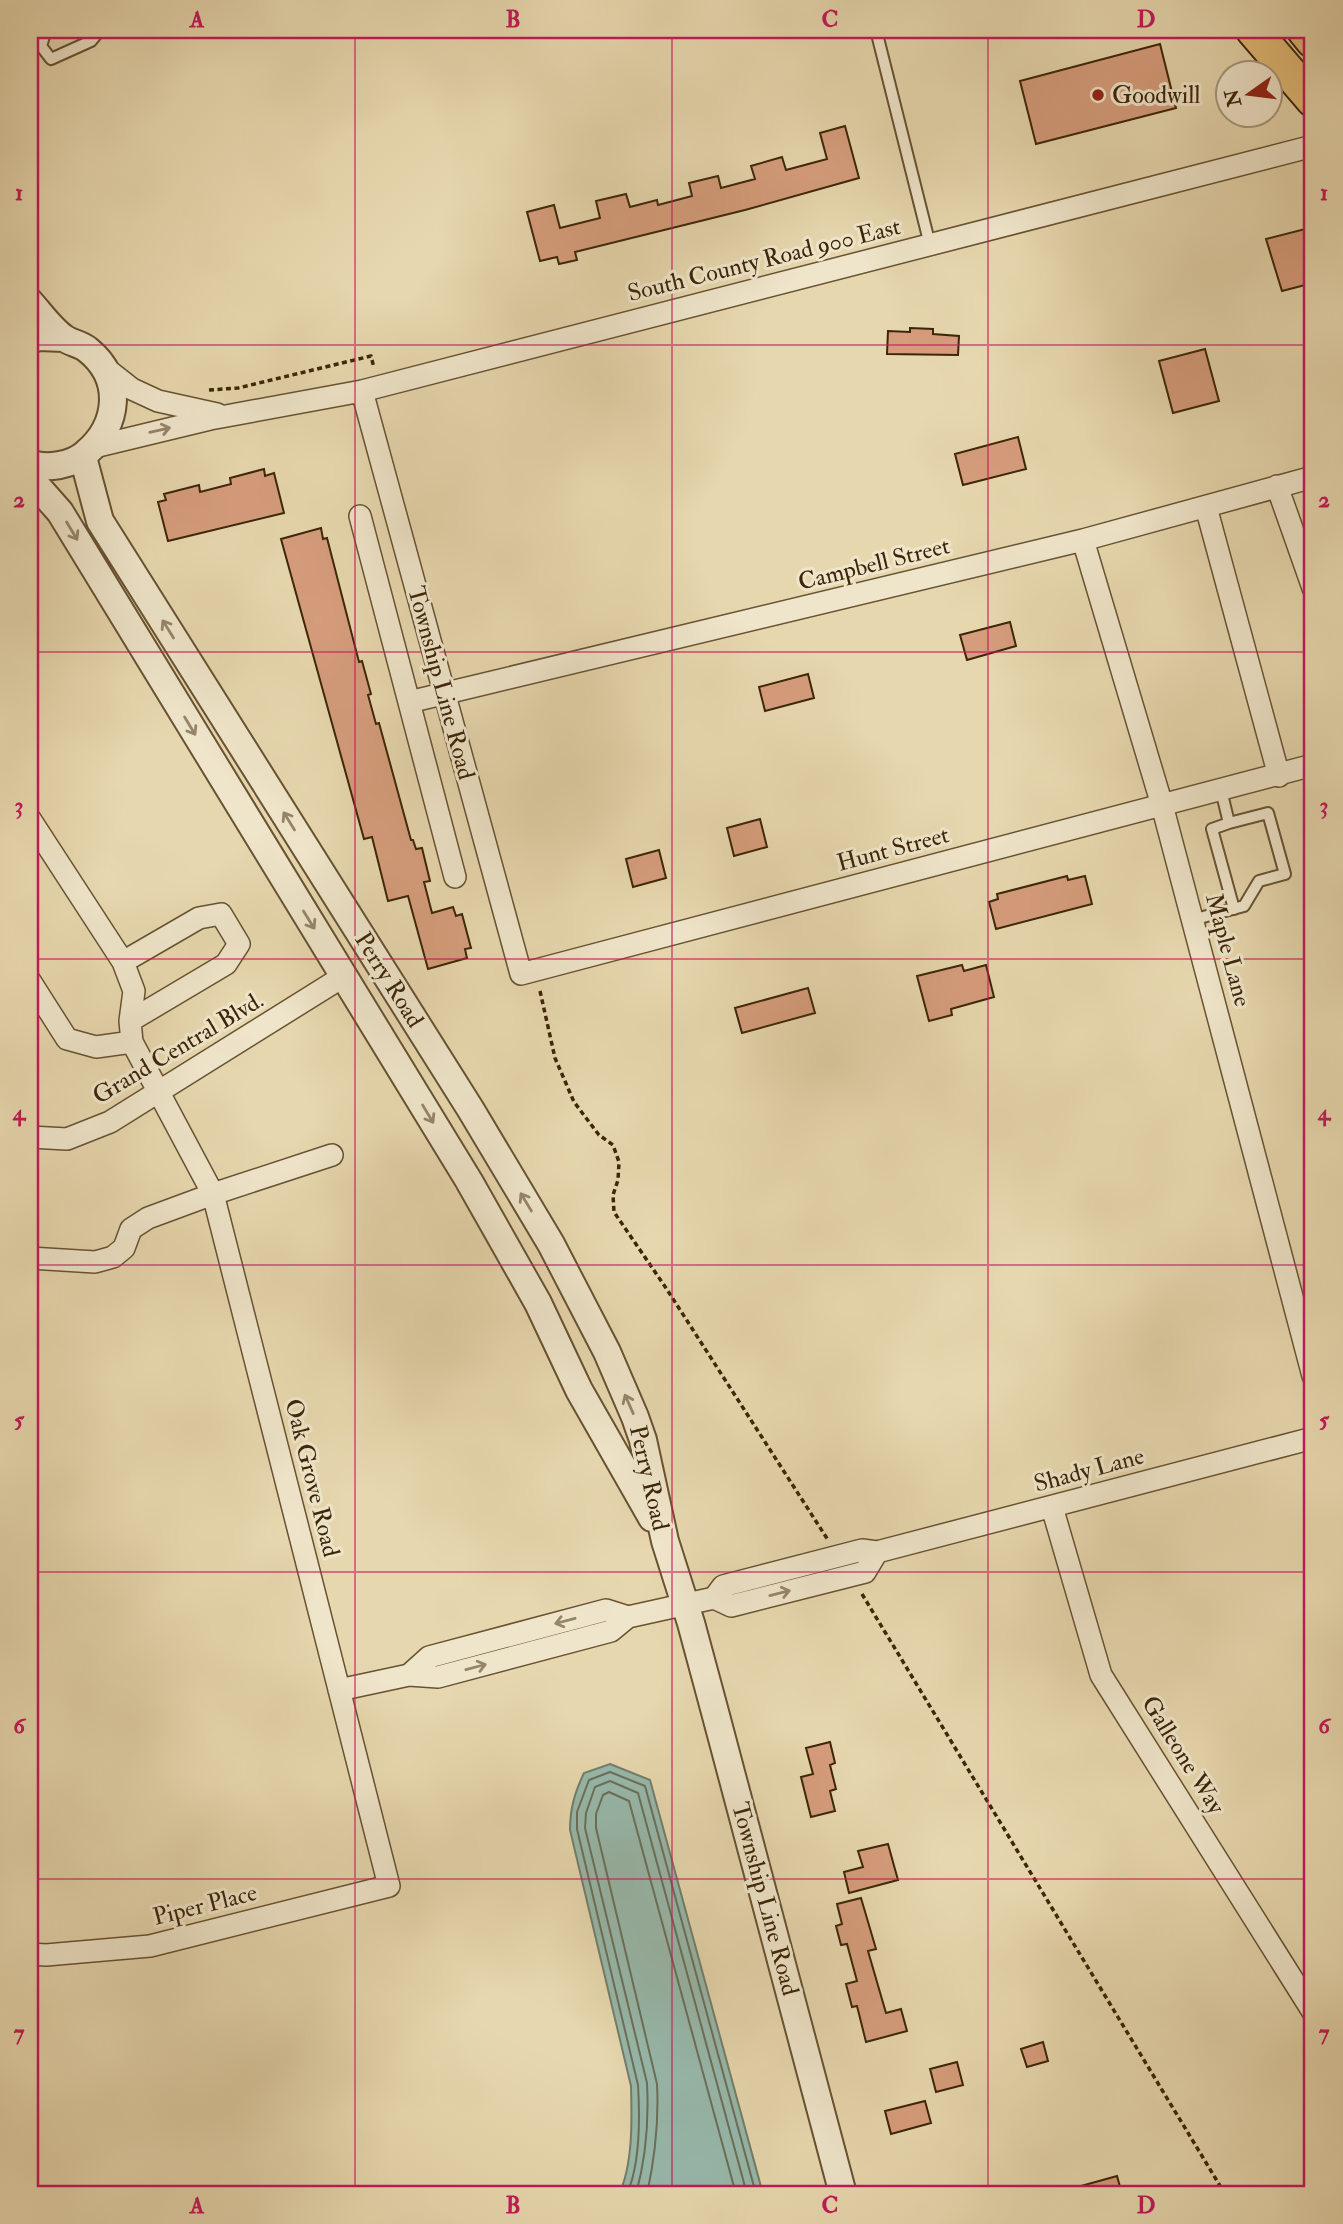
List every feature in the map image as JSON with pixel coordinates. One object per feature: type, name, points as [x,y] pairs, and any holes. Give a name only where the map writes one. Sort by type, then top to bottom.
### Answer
[{"type":"main road","points":[[1252,30],[1313,100]]},
{"type":"main road","points":[[1304,30],[1313,41]]},
{"type":"street","name":"South County Road 900 East","points":[[88,452],[226,416],[362,391],[1313,146]]},
{"type":"street","points":[[30,302],[64,338]]},
{"type":"street","points":[[30,340],[39,337],[64,338],[87,348],[104,367],[113,391],[112,416],[101,440],[88,452],[60,466],[30,463]]},
{"type":"street","name":"South County Road 900 East","points":[[104,367],[132,390],[158,401],[226,416]]},
{"type":"street","name":"Township Line Road","points":[[362,391],[521,974]]},
{"type":"street","name":"Perry Road","points":[[88,452],[100,521],[471,1110],[576,1291],[635,1417],[643,1440],[665,1541]]},
{"type":"street","name":"Campbell Street","points":[[409,702],[1083,540],[1313,477]]},
{"type":"street","name":"Perry Road","points":[[30,478],[60,512],[469,1181],[538,1303],[579,1390],[665,1541]]},
{"type":"street","points":[[1278,486],[1313,588]]},
{"type":"street","points":[[1206,507],[1279,776]]},
{"type":"street","points":[[360,516],[455,877]]},
{"type":"street","name":"Maple Lane","points":[[1083,540],[1162,806],[1313,1376]]},
{"type":"street","name":"Hunt Street","points":[[521,974],[1313,765]]},
{"type":"street","points":[[30,819],[124,962],[134,991],[131,1031]]},
{"type":"street","points":[[30,981],[67,1040],[96,1047],[131,1031],[226,964],[239,944],[221,914],[200,918],[124,962]]},
{"type":"street","name":"Grand Central Blvd.","points":[[30,1137],[66,1139],[110,1122],[344,976]]},
{"type":"street","name":"Oak Grove Road","points":[[131,1031],[213,1194],[389,1886]]},
{"type":"street","points":[[30,1258],[95,1262],[113,1257],[124,1248],[131,1229],[148,1218],[332,1155]]},
{"type":"street","name":"Shady Lane","points":[[714,1598],[723,1586],[862,1549],[877,1552],[1313,1438]]},
{"type":"street","name":"Galleone Way","points":[[1052,1507],[1101,1675],[1313,2012]]},
{"type":"street","name":"Township Line Road","points":[[665,1541],[685,1605],[843,2194]]},
{"type":"street","name":"Shady Lane","points":[[685,1605],[714,1598],[731,1606],[865,1572],[877,1552]]},
{"type":"street","points":[[339,1690],[409,1675],[438,1678],[611,1631],[628,1617],[685,1605]]},
{"type":"street","name":"Piper Place","points":[[30,1954],[150,1946],[389,1886]]},
{"type":"lane","points":[[46,30],[41,47],[51,59],[91,41],[100,30]]},
{"type":"lane","points":[[876,30],[930,245]]},
{"type":"lane","points":[[1221,790],[1229,823]]},
{"type":"lane","points":[[1192,919],[1234,909],[1244,906],[1259,881],[1286,874],[1268,813],[1212,829],[1234,909]]},
{"type":"path","points":[[574,1102],[599,1135],[613,1145],[619,1162],[618,1180],[613,1195],[614,1212],[839,1556]]},
{"type":"path","points":[[850,1575],[1225,2194]]},
{"type":"water","points":[[610,1764],[650,1780],[763,2194],[619,2194],[629,2156],[631,2086],[570,1830],[574,1800],[584,1773]]},
{"type":"building","name":"Goodwill","points":[[1160,44],[1176,108],[1036,144],[1020,81]]},
{"type":"building","points":[[845,126],[859,178],[745,210],[575,252],[577,260],[559,264],[557,257],[540,261],[527,212],[554,205],[560,228],[600,218],[596,201],[626,194],[630,207],[657,200],[658,205],[692,196],[689,183],[718,176],[721,188],[755,179],[751,166],[782,157],[786,170],[827,159],[820,133]]},
{"type":"building","points":[[1313,227],[1313,283],[1282,291],[1266,239]]},
{"type":"building","points":[[910,328],[933,329],[933,334],[959,336],[958,355],[887,354],[888,331],[910,332]]},
{"type":"building","points":[[1205,349],[1219,401],[1173,413],[1159,361]]},
{"type":"building","points":[[1018,437],[1026,469],[963,485],[955,454]]},
{"type":"building","points":[[264,469],[265,476],[274,473],[284,513],[168,541],[158,502],[166,500],[164,494],[199,485],[200,492],[231,484],[230,478]]},
{"type":"building","points":[[321,528],[323,539],[327,538],[359,662],[362,661],[371,694],[368,695],[376,724],[379,723],[411,840],[416,849],[422,848],[430,881],[424,882],[432,913],[453,907],[456,916],[462,914],[471,948],[465,949],[467,958],[428,969],[408,896],[388,901],[372,837],[364,839],[281,539]]},
{"type":"building","points":[[1010,622],[1016,646],[967,660],[960,635]]},
{"type":"building","points":[[808,674],[814,698],[765,711],[759,687]]},
{"type":"building","points":[[760,819],[767,847],[734,856],[727,828]]},
{"type":"building","points":[[659,850],[666,878],[633,887],[626,859]]},
{"type":"building","points":[[1067,876],[1068,880],[1085,876],[1092,904],[996,929],[989,902],[998,899],[997,894]]},
{"type":"building","points":[[962,965],[964,971],[986,965],[994,997],[951,1009],[952,1015],[929,1021],[917,976]]},
{"type":"building","points":[[808,988],[815,1013],[742,1033],[735,1008]]},
{"type":"building","points":[[830,1742],[835,1763],[830,1765],[836,1789],[830,1791],[835,1811],[811,1817],[801,1777],[813,1774],[806,1748]]},
{"type":"building","points":[[888,1844],[898,1880],[849,1893],[844,1872],[863,1867],[858,1851]]},
{"type":"building","points":[[861,1898],[876,1949],[868,1951],[886,2013],[901,2009],[907,2031],[866,2042],[857,2006],[852,2007],[846,1984],[857,1981],[847,1944],[841,1945],[836,1926],[842,1924],[837,1904]]},
{"type":"building","points":[[1043,2042],[1048,2061],[1027,2067],[1021,2049]]},
{"type":"building","points":[[957,2062],[963,2085],[936,2092],[930,2069]]},
{"type":"building","points":[[925,2101],[931,2123],[891,2134],[885,2111]]},
{"type":"building","points":[[1117,2176],[1122,2194],[1070,2194],[1070,2189]]},
{"type":"place","name":"Goodwill","points":[[1098,95]]}]
